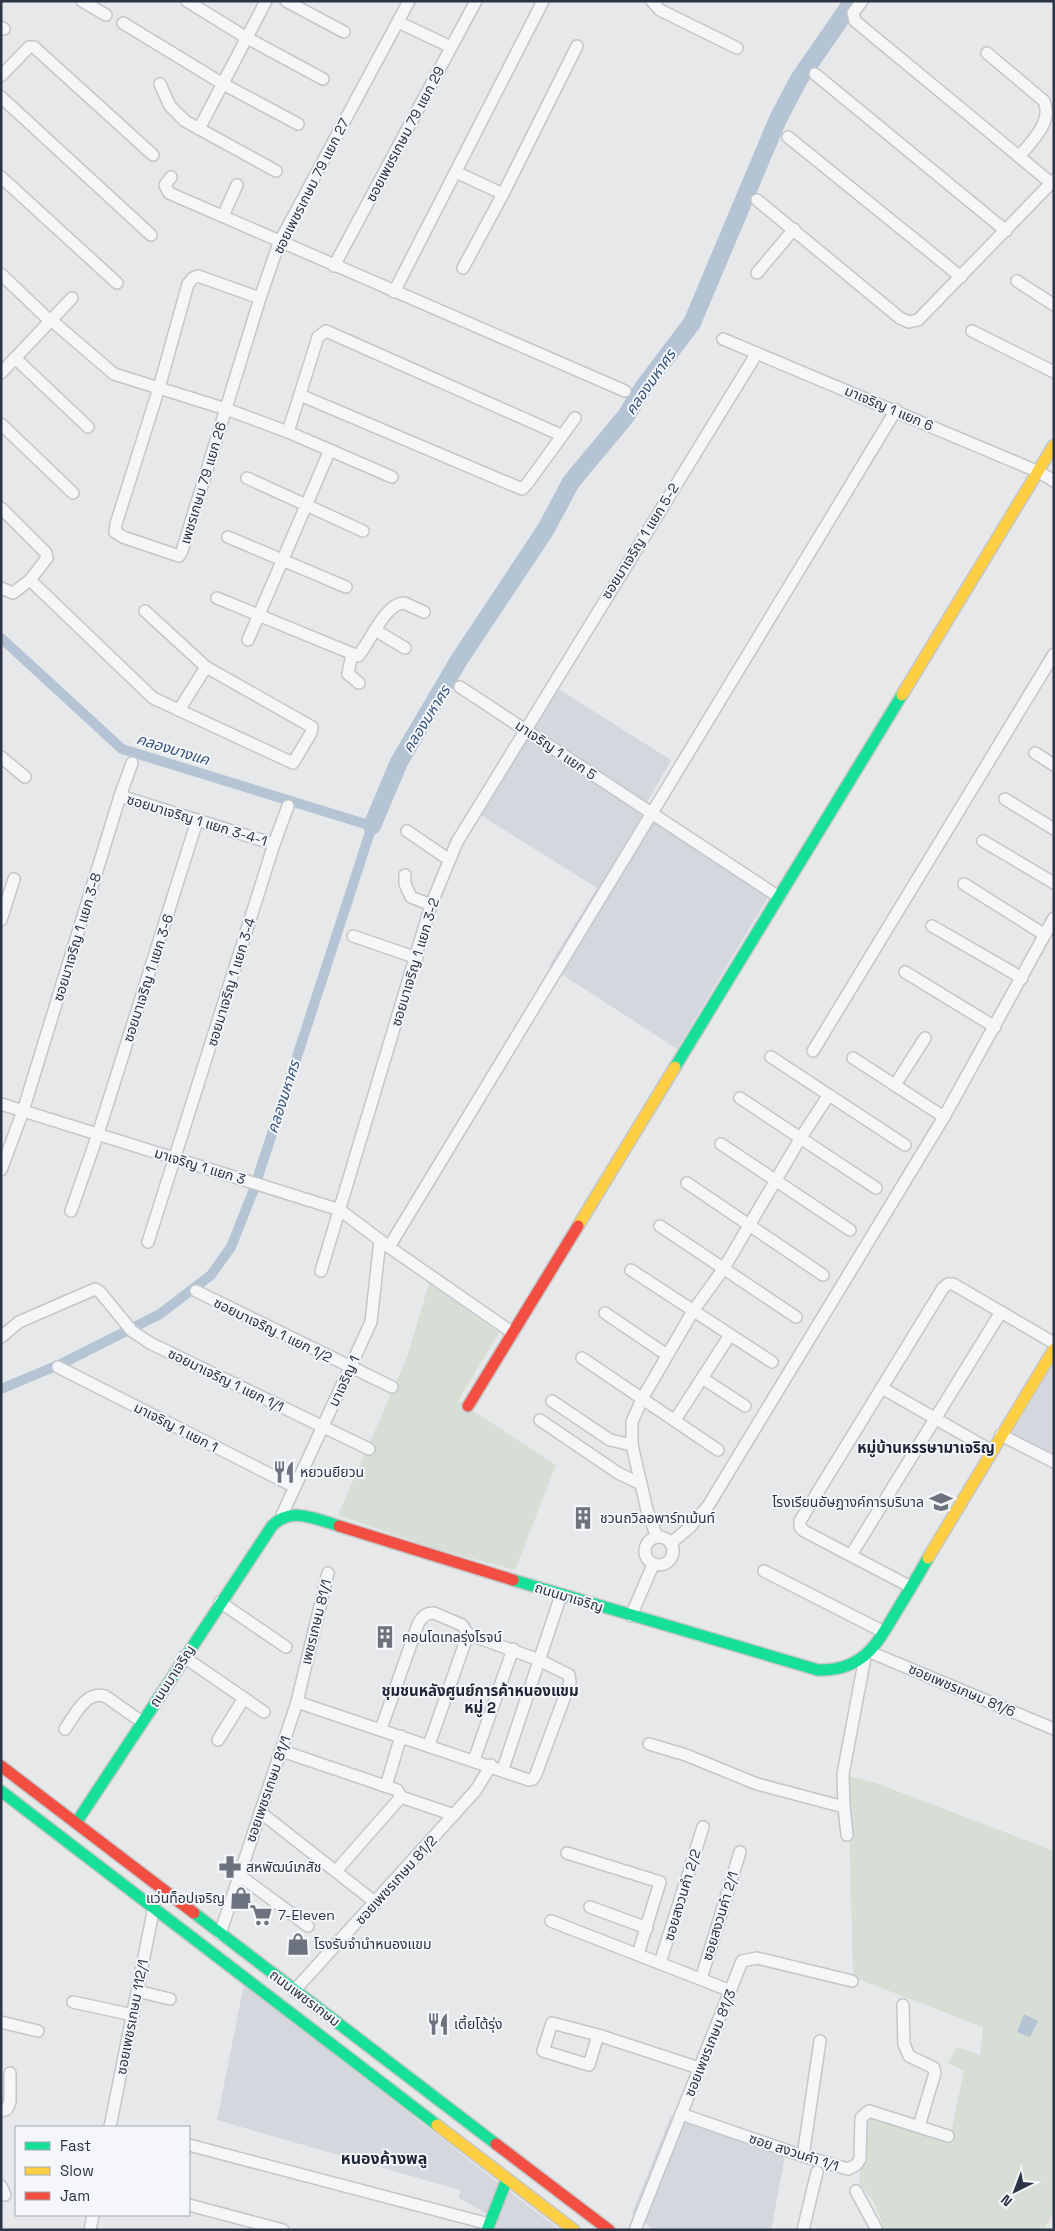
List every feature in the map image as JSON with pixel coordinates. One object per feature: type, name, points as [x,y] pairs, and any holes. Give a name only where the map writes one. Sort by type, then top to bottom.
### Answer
[{"type":"main road","points":[[468,1406],[1054,445]]},
{"type":"main road","name":"ถนนมาเจริญ","points":[[65,1838],[263,1537],[282,1516],[293,1513],[631,1616],[818,1670],[833,1671],[846,1668],[867,1654],[884,1632],[1054,1348]]},
{"type":"main road","name":"ถนนเพชรเกษม","points":[[1,1766],[609,2230]]},
{"type":"main road","name":"ถนนเพชรเกษม","points":[[1,1791],[65,1838],[574,2230]]},
{"type":"main road","points":[[488,2227],[507,2178]]},
{"type":"street","points":[[82,1],[106,15]]},
{"type":"street","points":[[186,1],[247,38],[323,78]]},
{"type":"street","points":[[199,129],[266,1]]},
{"type":"street","points":[[286,1],[344,32]]},
{"type":"street","name":"ซอยเพชรเกษม 79 แยก 27","points":[[226,409],[279,243],[409,1]]},
{"type":"street","name":"ซอยเพชรเกษม 79 แยก 29","points":[[334,266],[476,1]]},
{"type":"street","points":[[394,292],[543,1]]},
{"type":"street","points":[[652,1],[660,10],[737,48]]},
{"type":"street","points":[[757,200],[900,318],[909,322],[918,320],[1052,182],[855,22],[853,13],[862,1]]},
{"type":"street","points":[[398,22],[451,47]]},
{"type":"street","points":[[123,23],[223,84],[298,124]]},
{"type":"street","points":[[463,268],[503,194],[577,46]]},
{"type":"street","points":[[1,76],[23,51],[29,47],[34,47],[153,155]]},
{"type":"street","points":[[987,53],[1044,101],[1048,111],[1045,122],[1020,157]]},
{"type":"street","points":[[815,74],[1006,231]]},
{"type":"street","points":[[160,84],[177,114],[199,129],[276,171]]},
{"type":"street","points":[[1,97],[151,236]]},
{"type":"street","points":[[788,137],[961,277]]},
{"type":"street","points":[[456,172],[503,194]]},
{"type":"street","points":[[1,177],[117,284]]},
{"type":"street","points":[[171,177],[165,185],[169,193],[279,243],[625,391]]},
{"type":"street","points":[[223,216],[238,185]]},
{"type":"street","points":[[757,273],[794,229]]},
{"type":"street","points":[[1,274],[50,320],[114,374],[226,409],[288,432],[392,477]]},
{"type":"street","points":[[159,388],[188,284],[193,278],[198,276],[260,298]]},
{"type":"street","points":[[1017,281],[1054,305]]},
{"type":"street","points":[[2,370],[72,298]]},
{"type":"street","points":[[288,432],[318,337],[326,331],[561,435]]},
{"type":"street","points":[[972,331],[1052,367]]},
{"type":"street","name":"มาเจริญ 1 แยก 6","points":[[723,338],[757,354],[896,410],[1039,472],[1054,481]]},
{"type":"street","name":"ซอยมาเจริญ 1 แยก 5-2","points":[[524,728],[757,354]]},
{"type":"street","points":[[15,358],[88,427]]},
{"type":"street","name":"เพชรเกษม 79 แยก 26","points":[[159,388],[115,532],[123,537],[179,556],[226,409]]},
{"type":"street","points":[[300,395],[522,488],[527,484],[575,418]]},
{"type":"street","points":[[384,1244],[652,814],[896,410]]},
{"type":"street","points":[[1,424],[73,492]]},
{"type":"street","points":[[248,640],[260,616],[330,450]]},
{"type":"street","points":[[247,478],[363,531]]},
{"type":"street","points":[[1,508],[46,553],[47,558],[30,580],[13,593],[5,590]]},
{"type":"street","points":[[228,537],[346,587]]},
{"type":"street","points":[[30,580],[153,698],[287,762],[293,763],[298,758],[312,733],[312,727],[206,667],[145,611]]},
{"type":"street","points":[[218,598],[352,654],[360,654],[390,610],[400,603],[424,612]]},
{"type":"street","points":[[375,630],[405,648]]},
{"type":"street","points":[[352,654],[348,674],[359,684]]},
{"type":"street","points":[[814,1051],[1054,654]]},
{"type":"street","points":[[179,710],[206,667]]},
{"type":"street","name":"มาเจริญ 1 แยก 5","points":[[460,687],[779,897]]},
{"type":"street","name":"ซอยมาเจริญ 1 แยก 3-2","points":[[321,1272],[417,958],[431,905],[448,859],[524,728]]},
{"type":"street","points":[[1035,753],[1054,765]]},
{"type":"street","points":[[1,757],[25,777]]},
{"type":"street","name":"ซอยมาเจริญ 1 แยก 3-8","points":[[1,1170],[23,1111],[120,796],[132,763]]},
{"type":"street","name":"ซอยมาเจริญ 1 แยก 3-4-1","points":[[120,796],[274,844]]},
{"type":"street","points":[[1006,799],[1054,829]]},
{"type":"street","name":"ซอยมาเจริญ 1 แยก 3-4","points":[[148,1242],[274,844],[288,806]]},
{"type":"street","name":"ซอยมาเจริญ 1 แยก 3-6","points":[[71,1211],[98,1134],[197,821]]},
{"type":"street","points":[[407,831],[448,859]]},
{"type":"street","points":[[983,841],[1054,884]]},
{"type":"street","points":[[406,876],[405,884],[411,897],[431,905]]},
{"type":"street","points":[[1,920],[14,879]]},
{"type":"street","points":[[964,884],[1045,935]]},
{"type":"street","points":[[671,1542],[690,1527],[708,1506],[944,1117],[1054,918]]},
{"type":"street","points":[[932,926],[1022,978]]},
{"type":"street","points":[[353,936],[417,958]]},
{"type":"street","points":[[904,972],[995,1027]]},
{"type":"street","points":[[895,1085],[925,1038]]},
{"type":"street","points":[[771,1057],[905,1145]]},
{"type":"street","points":[[853,1058],[944,1117]]},
{"type":"street","points":[[657,1537],[641,1484],[632,1445],[632,1422],[642,1398],[693,1311],[724,1268],[800,1139],[828,1096]]},
{"type":"street","points":[[740,1098],[876,1188]]},
{"type":"street","name":"มาเจริญ 1 แยก 3","points":[[1,1104],[340,1210],[384,1244],[513,1333]]},
{"type":"street","points":[[721,1144],[775,1182],[850,1230]]},
{"type":"street","points":[[688,1183],[748,1226],[823,1275]]},
{"type":"street","points":[[660,1226],[796,1317]]},
{"type":"street","name":"มาเจริญ 1","points":[[282,1516],[371,1322],[384,1244]]},
{"type":"street","points":[[631,1270],[772,1362]]},
{"type":"street","points":[[911,1587],[804,1531],[800,1527],[800,1521],[939,1293],[948,1284],[953,1284],[1054,1343]]},
{"type":"street","name":"ซอยมาเจริญ 1 แยก 1/1","points":[[1,1337],[19,1322],[90,1289],[100,1292],[131,1330],[150,1343],[369,1449]]},
{"type":"street","name":"ซอยมาเจริญ 1 แยก 1/2","points":[[196,1291],[392,1387]]},
{"type":"street","points":[[851,1555],[1001,1312]]},
{"type":"street","points":[[605,1313],[668,1355]]},
{"type":"street","points":[[675,1420],[730,1334]]},
{"type":"street","points":[[582,1358],[718,1450]]},
{"type":"street","name":"มาเจริญ 1 แยก 1","points":[[58,1367],[295,1487]]},
{"type":"street","points":[[702,1378],[745,1406]]},
{"type":"street","points":[[882,1388],[992,1451]]},
{"type":"street","points":[[552,1401],[610,1440],[632,1445]]},
{"type":"street","points":[[540,1420],[618,1474],[641,1484]]},
{"type":"street","points":[[1001,1435],[1054,1462]]},
{"type":"street","points":[[657,1537],[671,1542],[674,1552],[670,1560],[663,1565],[653,1565],[646,1558],[645,1549],[649,1541],[657,1537]]},
{"type":"street","points":[[631,1616],[653,1565]]},
{"type":"street","points":[[764,1571],[884,1632]]},
{"type":"street","name":"เพชรเกษม 81/1","points":[[304,1672],[328,1573]]},
{"type":"street","points":[[502,1769],[561,1595]]},
{"type":"street","points":[[220,1602],[286,1647]]},
{"type":"street","points":[[297,1702],[381,1730],[491,1765],[529,1780],[533,1779],[570,1682],[568,1675],[539,1660],[468,1634],[462,1625],[434,1613],[425,1615],[418,1624],[381,1730]]},
{"type":"street","points":[[429,1745],[468,1634]]},
{"type":"street","points":[[474,1760],[513,1649]]},
{"type":"street","points":[[848,1835],[844,1807],[843,1774],[867,1654]]},
{"type":"street","name":"ซอยเพชรเกษม 81/6","points":[[867,1654],[1054,1729]]},
{"type":"street","points":[[184,1657],[264,1712]]},
{"type":"street","name":"ซอยเพชรเกษม 81/1","points":[[220,1934],[282,1751],[304,1672]]},
{"type":"street","points":[[65,1729],[83,1702],[91,1696],[99,1695],[105,1696],[142,1722]]},
{"type":"street","points":[[218,1740],[244,1698]]},
{"type":"street","points":[[386,1786],[401,1736]]},
{"type":"street","points":[[649,1744],[686,1755],[757,1784],[844,1807]]},
{"type":"street","points":[[282,1751],[397,1790],[401,1797],[454,1815]]},
{"type":"street","name":"ซอยเพชรเกษม 81/2","points":[[294,1991],[376,1903],[476,1790],[491,1765]]},
{"type":"street","points":[[336,1871],[401,1797]]},
{"type":"street","points":[[260,1812],[376,1903]]},
{"type":"street","name":"ซอยสงวนคำ 2/2","points":[[660,1963],[703,1827]]},
{"type":"street","name":"ซอยสงวนคำ 2/1","points":[[701,1980],[740,1852]]},
{"type":"street","points":[[567,1854],[660,1882],[638,1954]]},
{"type":"street","points":[[240,1875],[308,1926]]},
{"type":"street","name":"ซอยเพชรเกษม 112/1","points":[[110,2126],[154,1907]]},
{"type":"street","points":[[590,1908],[647,1928]]},
{"type":"street","points":[[551,1921],[731,1992]]},
{"type":"street","name":"ซอยเพชรเกษม 81/3","points":[[635,2230],[742,1962],[757,1958],[852,1981]]},
{"type":"street","points":[[137,1992],[170,1999]]},
{"type":"street","points":[[73,2002],[133,2015]]},
{"type":"street","points":[[903,2005],[904,2044],[909,2056],[934,2068],[935,2073],[919,2126],[948,2136]]},
{"type":"street","points":[[1,2022],[38,2031]]},
{"type":"street","points":[[598,2035],[589,2065],[543,2051],[552,2023],[598,2035],[699,2068]]},
{"type":"street","points":[[802,2156],[820,2042]]},
{"type":"street","points":[[1,2111],[7,2109],[10,2102],[10,2073]]},
{"type":"street","name":"ซอย สงวนคำ 1/1","points":[[681,2114],[802,2156],[848,2169],[856,2165],[860,2159],[861,2118],[864,2113],[869,2111],[919,2126]]},
{"type":"street","points":[[190,2145],[488,2227]]},
{"type":"street","points":[[803,2230],[817,2172]]},
{"type":"street","points":[[856,2191],[877,2230]]},
{"type":"street","points":[[190,2205],[283,2230]]},
{"type":"street","points":[[90,2230],[93,2216]]},
{"type":"shaded area","points":[[552,685],[671,760],[643,810],[770,894],[677,1049],[549,966],[597,888],[474,811]]},
{"type":"shaded area","points":[[429,1283],[499,1333],[458,1401],[556,1465],[515,1570],[433,1548],[338,1515],[408,1355]]},
{"type":"shaded area","points":[[1054,1362],[1054,1455],[1011,1435]]},
{"type":"shaded area","points":[[848,1776],[876,1783],[1054,1851],[1054,2212],[1045,2227],[1035,2230],[885,2230],[874,2203],[859,2183],[869,2117],[951,2133],[964,2071],[948,2063],[957,2047],[980,2055],[983,2027],[853,1977]]},
{"type":"shaded area","points":[[244,1984],[560,2230],[494,2230],[498,2220],[459,2198],[460,2190],[217,2120]]},
{"type":"shaded area","points":[[671,2116],[785,2156],[771,2230],[654,2230],[632,2213]]},
{"type":"water","points":[[1024,2014],[1038,2021],[1030,2037],[1017,2032]]},
{"type":"waterway","name":"คลองมหาศร","points":[[372,826],[399,762],[459,660],[546,529],[571,482],[626,416],[643,388],[692,323],[778,119],[799,79],[853,1]]},
{"type":"waterway","name":"คลองมหาศร","points":[[1,638],[122,749],[372,826],[254,1189],[231,1247],[211,1275],[160,1314],[63,1363],[1,1389]]},
{"type":"traffic: fast","points":[[675,1067],[902,695]]},
{"type":"traffic: fast","points":[[76,1823],[272,1526],[279,1520],[295,1515],[339,1526]]},
{"type":"traffic: fast","points":[[513,1580],[818,1670],[846,1666],[857,1661],[874,1646],[882,1636],[928,1558]]},
{"type":"traffic: fast","points":[[1,1791],[437,2125]]},
{"type":"traffic: fast","points":[[194,1913],[496,2144]]},
{"type":"traffic: fast","points":[[487,2230],[507,2179]]},
{"type":"traffic: slow","points":[[902,695],[1054,445]]},
{"type":"traffic: slow","points":[[578,1226],[675,1067]]},
{"type":"traffic: slow","points":[[928,1558],[1054,1349]]},
{"type":"traffic: slow","points":[[437,2125],[574,2230]]},
{"type":"traffic: jam","points":[[468,1406],[578,1226]]},
{"type":"traffic: jam","points":[[339,1526],[513,1580]]},
{"type":"traffic: jam","points":[[1,1766],[194,1913]]},
{"type":"traffic: jam","points":[[496,2144],[609,2230]]},
{"type":"place","name":"หยวนยียวน","points":[[284,1472]]},
{"type":"place","name":"โรงเรียนอัษฎางค์การบริบาล","points":[[941,1502]]},
{"type":"place","name":"ชวนถวิลอพาร์ทเม้นท์","points":[[583,1518]]},
{"type":"place","name":"คอนโดเทลรุ่งโรจน์","points":[[385,1637]]},
{"type":"place","name":"สหพัฒน์เภสัช","points":[[230,1867]]},
{"type":"place","name":"แว่นท็อปเจริญ","points":[[241,1898]]},
{"type":"place","name":"7-Eleven","points":[[261,1915]]},
{"type":"place","name":"โรงรับจำนำหนองแขม","points":[[298,1944]]},
{"type":"place","name":"เตี้ยโต้รุ่ง","points":[[438,2024]]},
{"type":"district","name":"หมู่บ้านหรรษามาเจริญ","points":[[926,1447]]},
{"type":"district","name":"ชุมชนหลังศูนย์การค้าหนองแขม หมู่ 2","points":[[480,1698]]},
{"type":"district","name":"หนองค้างพลู","points":[[384,2158]]},
{"type":"water label","name":"คลองบางแค","points":[[173,749]]}]
